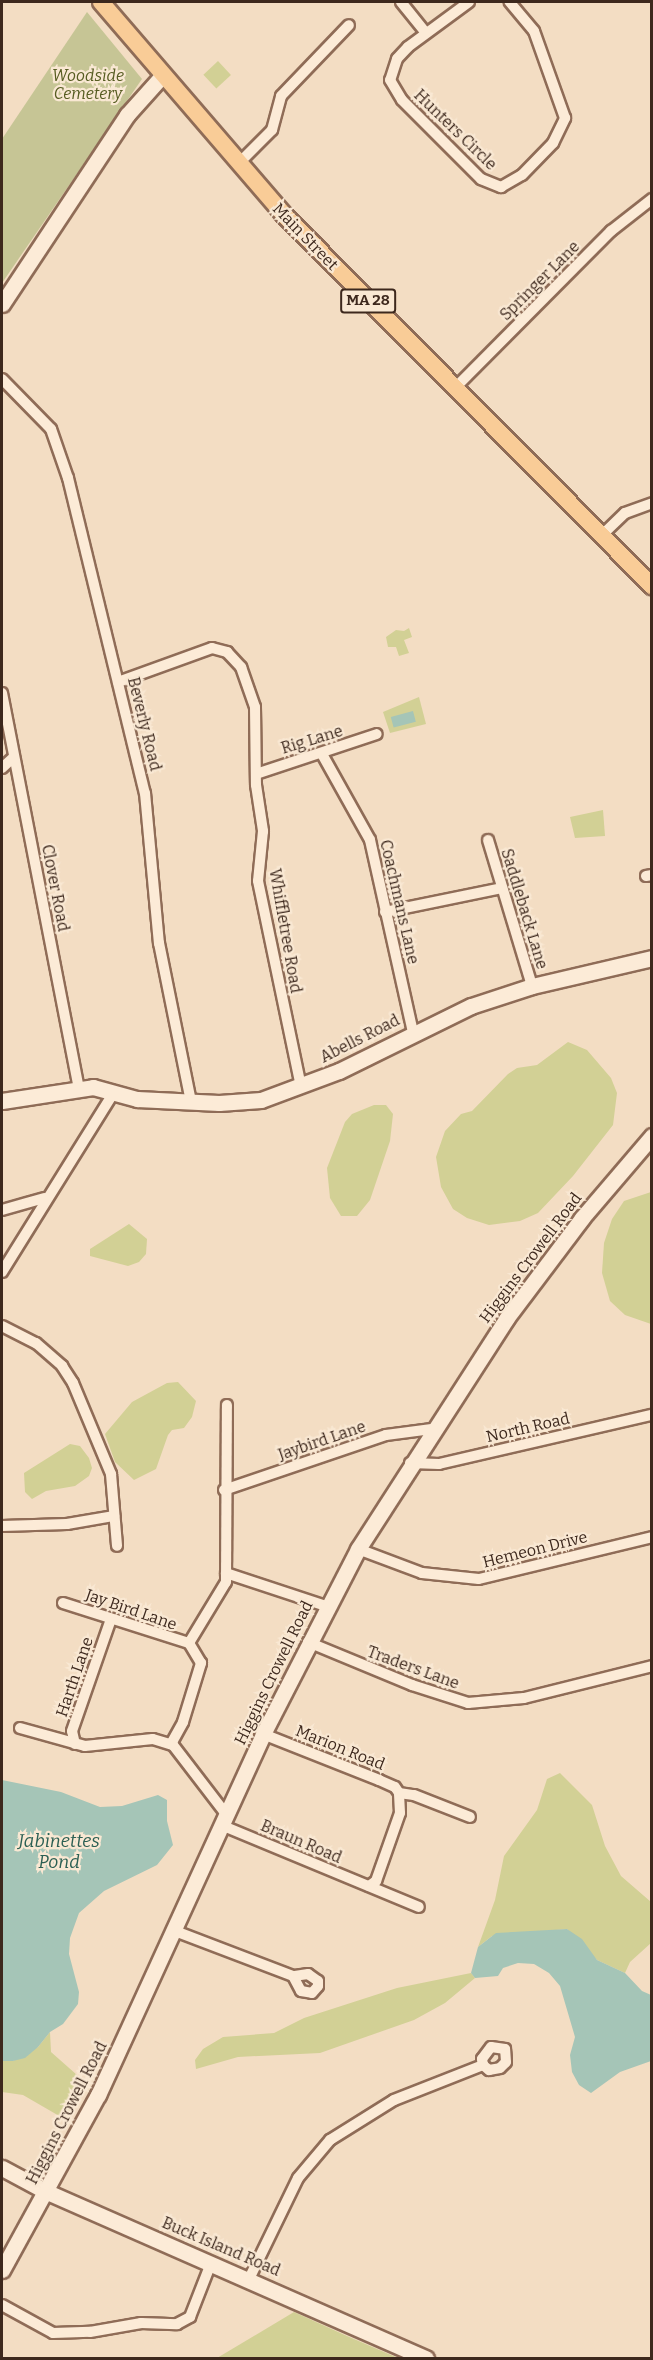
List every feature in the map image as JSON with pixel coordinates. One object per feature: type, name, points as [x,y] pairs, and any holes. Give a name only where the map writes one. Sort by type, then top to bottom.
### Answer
[{"type":"main road","name":"Main Street","points":[[101,2],[238,164],[454,388],[651,586]]},
{"type":"main road","points":[[2,304],[127,115],[162,76]]},
{"type":"main road","name":"Abells Road","points":[[2,1101],[79,1088],[114,1092],[137,1099],[191,1102],[261,1100],[302,1087],[455,1012],[532,986],[651,958]]},
{"type":"main road","name":"Higgins Crowell Road","points":[[2,2270],[47,2192],[175,1931],[263,1734],[326,1606],[358,1549],[432,1429],[553,1254],[651,1136]]},
{"type":"main road","name":"Buck Island Road","points":[[2,2168],[47,2192],[426,2358]]},
{"type":"street","points":[[401,2],[425,32],[469,2]]},
{"type":"street","name":"Hunters Circle","points":[[425,32],[397,58],[390,77],[402,100],[481,179],[501,187],[513,182],[553,143],[565,118],[534,32],[510,2]]},
{"type":"street","points":[[238,164],[272,130],[281,96],[349,25]]},
{"type":"street","name":"Springer Lane","points":[[454,388],[618,224],[651,199]]},
{"type":"street","name":"Beverly Road","points":[[2,379],[43,418],[57,439],[150,819],[152,886],[159,943],[191,1102]]},
{"type":"street","points":[[601,536],[626,513],[651,503]]},
{"type":"street","name":"Whiffletree Road","points":[[118,682],[212,648],[227,652],[241,667],[255,707],[256,774],[263,831],[258,881],[302,1087]]},
{"type":"street","name":"Clover Road","points":[[2,693],[79,1088]]},
{"type":"street","name":"Rig Lane","points":[[256,774],[377,734]]},
{"type":"street","name":"Coachmans Lane","points":[[322,754],[370,840],[413,1032]]},
{"type":"street","points":[[2,768],[14,757]]},
{"type":"street","name":"Saddleback Lane","points":[[488,840],[532,986]]},
{"type":"street","points":[[385,912],[502,888]]},
{"type":"street","points":[[2,1272],[44,1198],[114,1092]]},
{"type":"street","points":[[2,1210],[44,1198]]},
{"type":"street","points":[[2,1326],[36,1343],[62,1366],[73,1383],[111,1474],[117,1546]]},
{"type":"street","points":[[171,1744],[183,1722],[201,1663],[189,1643],[226,1582],[227,1405]]},
{"type":"street","name":"North Road","points":[[410,1463],[439,1464],[651,1415]]},
{"type":"street","name":"Jaybird Lane","points":[[225,1490],[386,1435],[432,1429]]},
{"type":"street","points":[[2,1526],[67,1524],[114,1516]]},
{"type":"street","name":"Hemeon Drive","points":[[358,1549],[422,1573],[479,1579],[651,1537]]},
{"type":"street","points":[[226,1574],[326,1606]]},
{"type":"street","name":"Jay Bird Lane","points":[[63,1603],[189,1643]]},
{"type":"street","name":"Harth Lane","points":[[75,1744],[72,1731],[111,1619]]},
{"type":"street","name":"Traders Lane","points":[[308,1642],[412,1685],[468,1702],[524,1698],[651,1666]]},
{"type":"street","points":[[20,1728],[75,1744],[94,1746],[153,1739],[171,1744],[184,1754],[224,1820]]},
{"type":"street","name":"Marion Road","points":[[263,1734],[395,1787],[399,1793],[414,1795],[470,1817]]},
{"type":"street","points":[[369,1886],[376,1881],[400,1813],[399,1793]]},
{"type":"street","name":"Braun Road","points":[[224,1820],[369,1886],[419,1906]]},
{"type":"street","points":[[175,1931],[293,1976]]},
{"type":"street","points":[[249,2279],[298,2178],[330,2140],[384,2104],[483,2065]]},
{"type":"street","points":[[2,2305],[53,2332],[90,2332],[141,2323],[177,2324],[190,2317],[211,2263]]},
{"type":"shaded area","points":[[218,61],[231,75],[216,89],[203,75]]},
{"type":"shaded area","points":[[409,628],[412,637],[404,640],[409,653],[399,656],[396,647],[388,647],[386,637],[396,630],[404,631]]},
{"type":"shaded area","points":[[419,697],[426,724],[390,733],[383,712]]},
{"type":"shaded area","points":[[603,810],[605,836],[575,838],[570,817]]},
{"type":"shaded area","points":[[568,1042],[587,1050],[611,1078],[617,1093],[613,1125],[573,1176],[538,1213],[520,1221],[489,1225],[467,1218],[453,1209],[441,1187],[436,1157],[445,1131],[461,1114],[472,1111],[508,1074],[517,1068],[537,1065]]},
{"type":"shaded area","points":[[374,1105],[386,1105],[393,1114],[390,1141],[370,1200],[357,1216],[341,1216],[330,1198],[327,1168],[345,1122],[352,1114]]},
{"type":"shaded area","points":[[651,1192],[651,1324],[625,1315],[610,1301],[602,1273],[604,1243],[612,1219],[624,1201]]},
{"type":"shaded area","points":[[129,1224],[147,1239],[146,1254],[139,1262],[128,1266],[90,1256],[90,1249]]},
{"type":"shaded area","points":[[178,1382],[196,1401],[192,1417],[184,1428],[172,1430],[168,1435],[156,1469],[134,1480],[115,1462],[105,1434],[132,1402],[167,1383]]},
{"type":"shaded area","points":[[70,1444],[80,1446],[89,1458],[92,1468],[89,1476],[75,1486],[46,1491],[32,1499],[25,1492],[24,1473]]},
{"type":"shaded area","points":[[560,1773],[592,1805],[605,1846],[621,1876],[651,1902],[651,1943],[630,1962],[625,1973],[597,1960],[567,1929],[492,1936],[478,1947],[495,1900],[504,1856],[537,1810],[547,1779]]},
{"type":"shaded area","points":[[471,1973],[475,1978],[445,2003],[414,2020],[320,2053],[238,2057],[196,2069],[195,2060],[203,2049],[223,2037],[274,2033],[304,2018],[397,1988]]},
{"type":"shaded area","points":[[50,2032],[51,2052],[77,2075],[81,2085],[80,2095],[67,2116],[61,2117],[23,2095],[2,2092],[2,2061],[13,2061],[38,2047]]},
{"type":"shaded area","points":[[294,2312],[347,2336],[398,2358],[217,2358]]},
{"type":"green space","name":"Woodside Cemetery","points":[[87,12],[142,79],[2,283],[2,139]]},
{"type":"water","points":[[413,711],[416,722],[394,728],[391,717]]},
{"type":"water","name":"Jabinettes Pond","points":[[2,1780],[61,1792],[100,1807],[122,1806],[158,1795],[167,1800],[167,1821],[173,1845],[157,1865],[104,1891],[79,1913],[70,1938],[69,1954],[79,1992],[78,2004],[63,2024],[50,2032],[38,2047],[25,2058],[13,2061],[2,2061]]},
{"type":"water","points":[[567,1929],[582,1939],[597,1960],[625,1973],[642,1991],[651,1995],[651,2061],[620,2072],[591,2093],[579,2085],[572,2072],[570,2055],[575,2037],[560,1986],[549,1973],[534,1964],[518,1963],[503,1968],[498,1976],[475,1978],[471,1973],[478,1947],[496,1933]]}]
